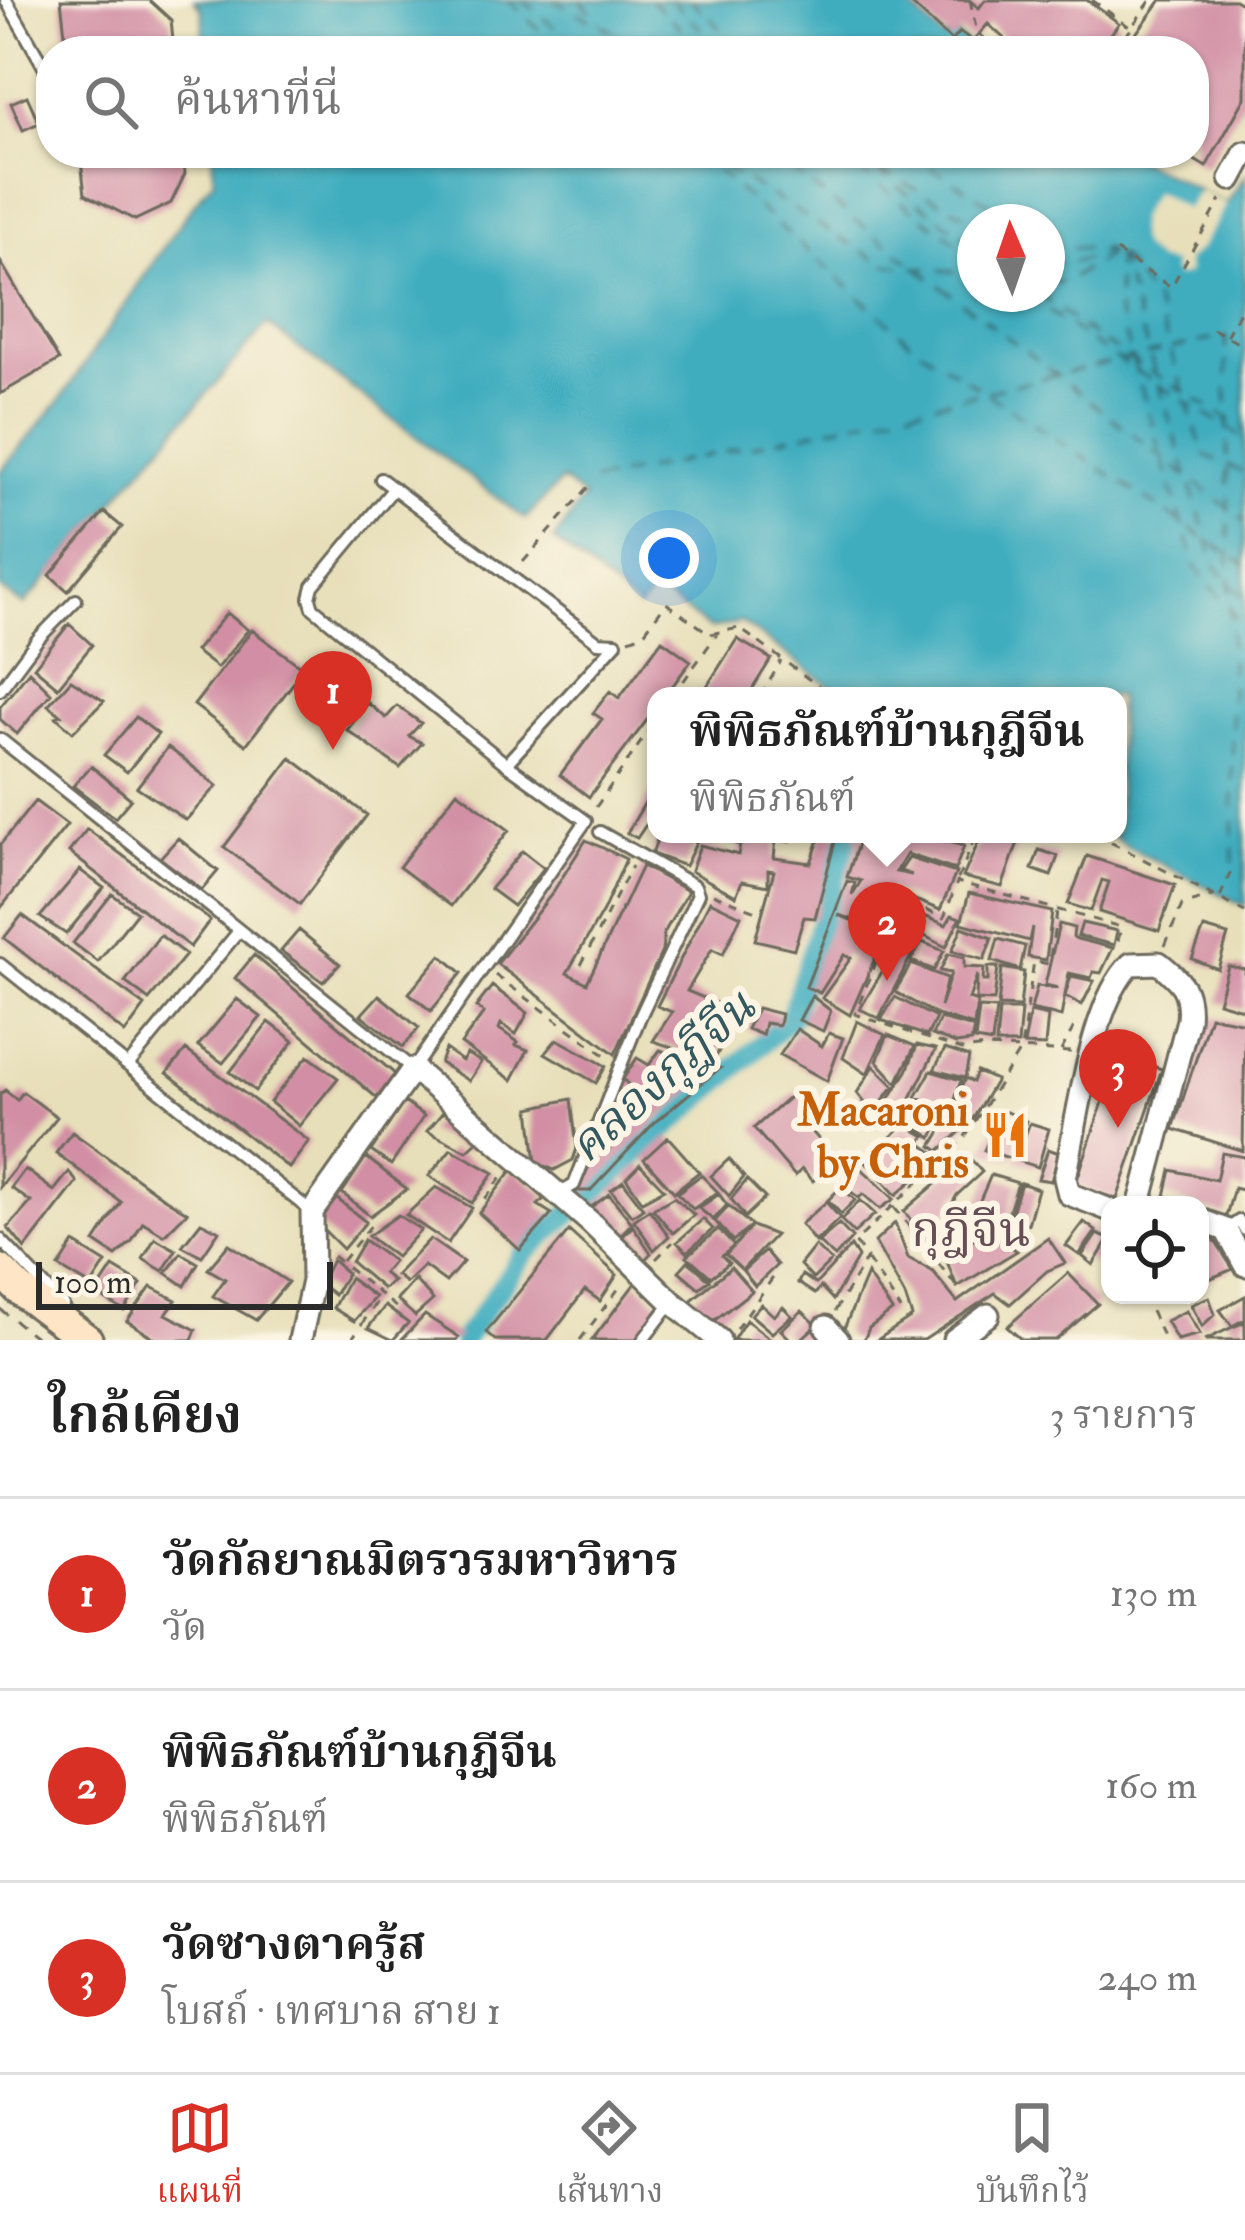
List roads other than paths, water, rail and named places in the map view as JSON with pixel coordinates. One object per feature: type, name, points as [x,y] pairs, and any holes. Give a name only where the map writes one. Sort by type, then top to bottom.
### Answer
[{"type":"main road","points":[[0,1270],[87,1340]]},
{"type":"street","points":[[1231,179],[1245,153]]},
{"type":"street","points":[[1101,1207],[1082,1202],[1065,1187],[1091,1053],[1118,976],[1131,964],[1159,963],[1184,983],[1190,999],[1142,1196]]},
{"type":"street","points":[[300,1340],[313,1281],[312,1212],[412,1070],[590,1222],[672,1302],[723,1340]]},
{"type":"street","points":[[1209,1221],[1239,1223],[1245,1265]]},
{"type":"street","points":[[954,1340],[988,1315]]},
{"type":"lane","points":[[6,0],[36,53]]},
{"type":"lane","points":[[381,479],[598,642],[616,643],[506,764]]},
{"type":"lane","points":[[0,739],[412,1070],[586,821],[506,764],[314,608],[313,586],[394,488]]},
{"type":"lane","points":[[0,690],[38,639],[76,601]]},
{"type":"lane","points":[[559,1196],[574,1185],[640,1017],[698,899],[695,886],[600,832]]},
{"type":"lane","points":[[130,1064],[239,931]]},
{"type":"lane","points":[[0,964],[312,1212]]},
{"type":"lane","points":[[0,1239],[100,1340]]},
{"type":"lane","points":[[643,1340],[672,1302]]},
{"type":"water","points":[[194,0],[903,0],[941,36],[204,36],[202,9]]},
{"type":"water","points":[[213,168],[1155,168],[1226,204],[1245,176],[1245,906],[1122,843],[1127,843],[1127,687],[831,687],[741,622],[710,629],[655,589],[639,609],[554,540],[584,498],[562,480],[525,519],[267,324],[24,605],[0,589],[0,472],[58,403],[214,180]]},
{"type":"waterway","name":"คลองกุฎีจีน","points":[[463,1340],[525,1253],[790,1019],[846,843]]},
{"type":"place","name":"วัดกัลยาณมิตรวรมหาวิหาร","points":[[333,750]]},
{"type":"place","name":"พิพิธภัณฑ์บ้านกุฎีจีน","points":[[887,981]]},
{"type":"place","name":"วัดซางตาครู้ส","points":[[1118,1128]]},
{"type":"place","name":"Macaroni by Chris","points":[[1005,1135]]},
{"type":"district","name":"กุฎีจีน","points":[[971,1229]]}]
